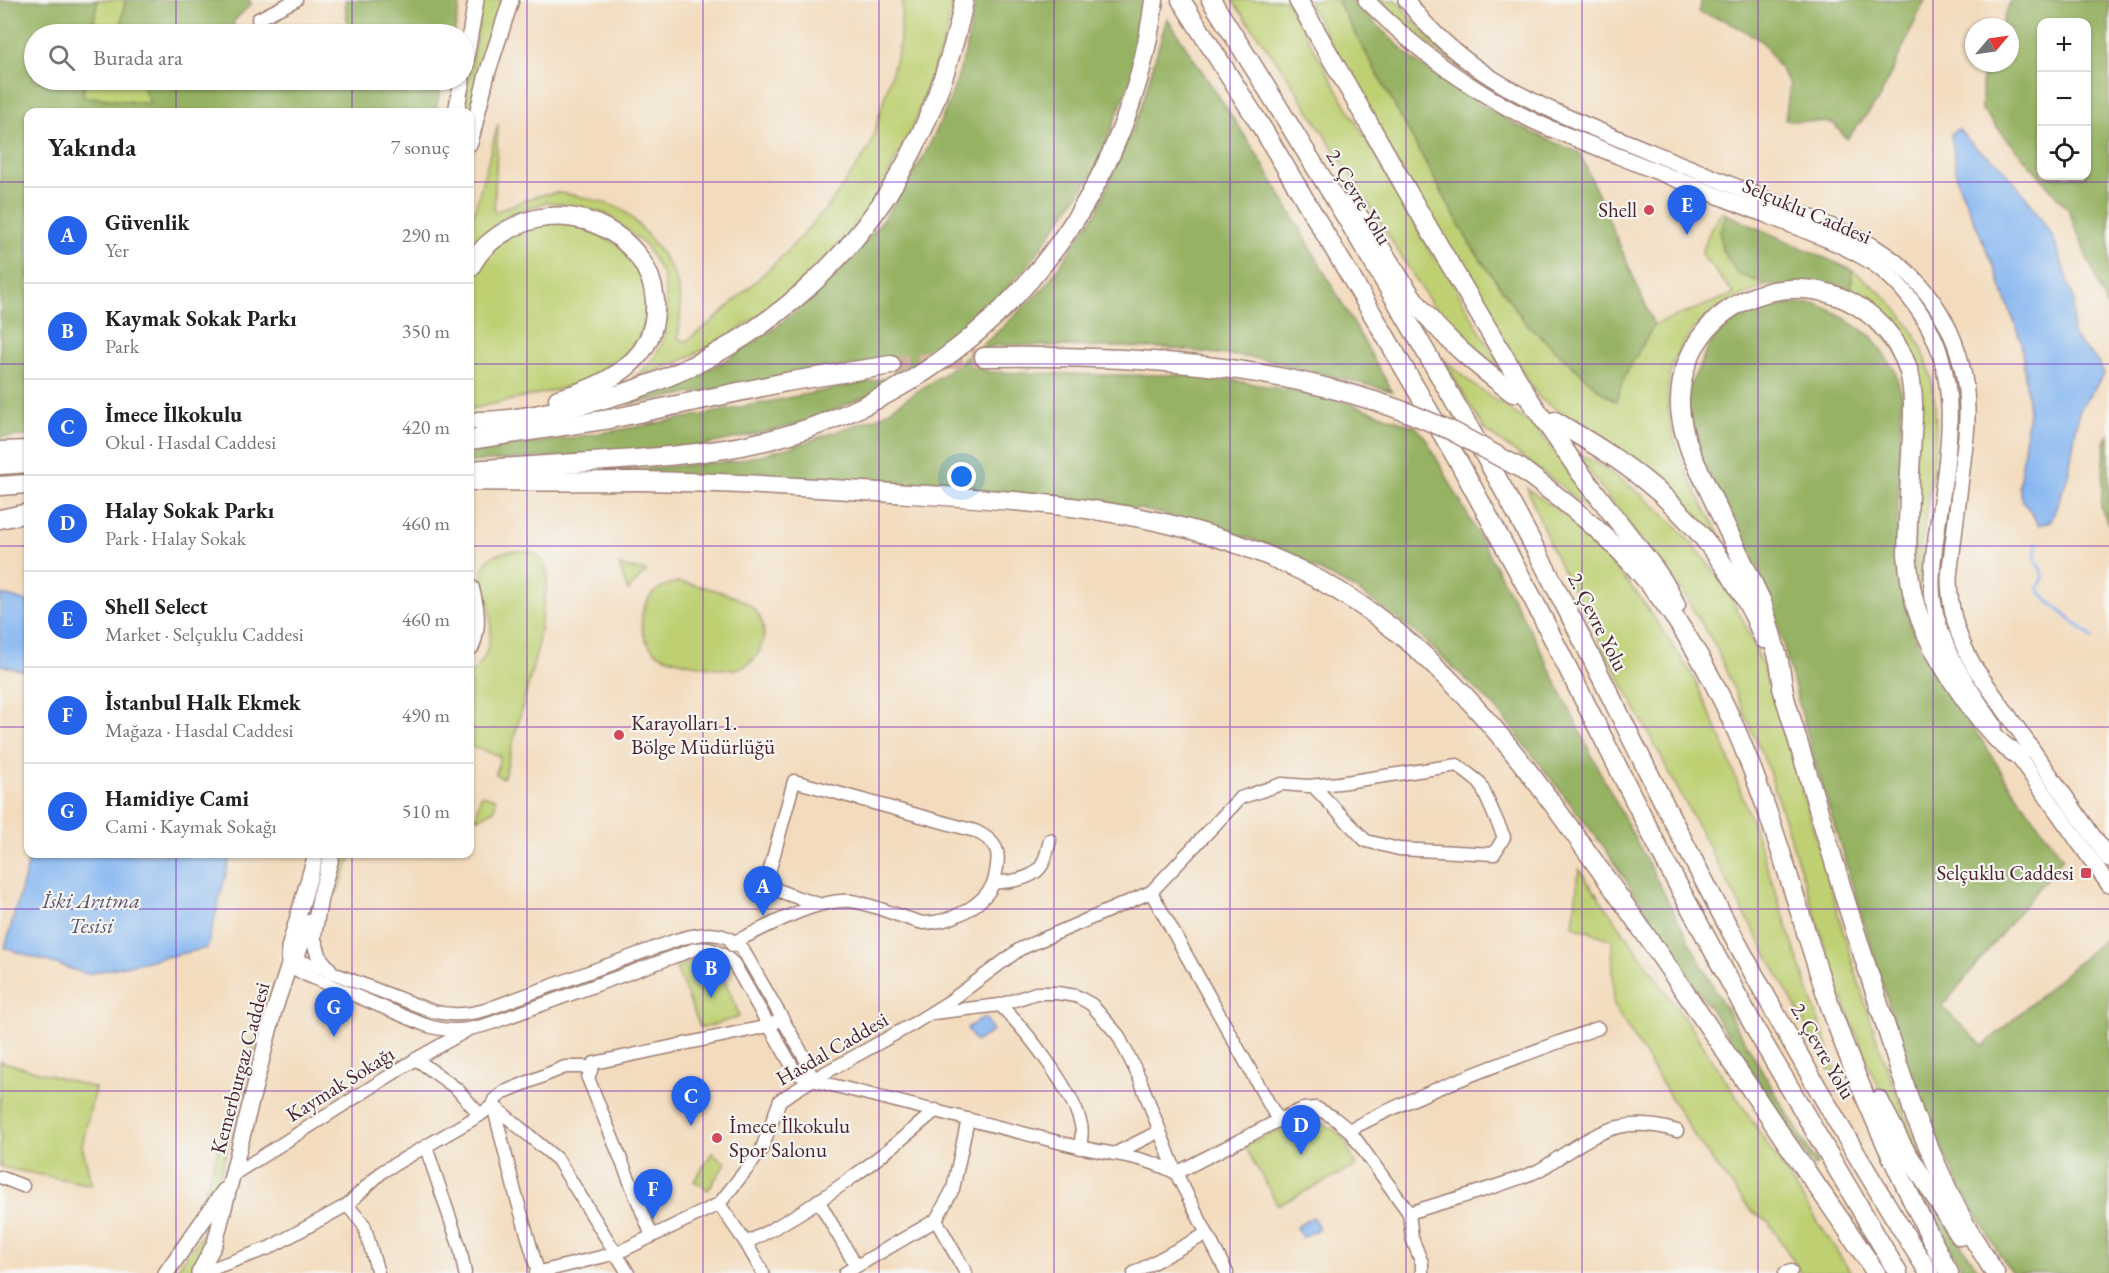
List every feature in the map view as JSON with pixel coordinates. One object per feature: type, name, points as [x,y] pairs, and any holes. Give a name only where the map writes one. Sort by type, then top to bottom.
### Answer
[{"type":"highway","points":[[474,422],[500,421],[542,414],[611,397],[668,377],[748,335],[791,303],[817,279],[858,234],[891,191],[907,163],[934,102],[954,43],[964,0]]},
{"type":"highway","points":[[1181,0],[1264,131],[1450,447],[1532,597],[1664,859],[1757,1032],[1898,1273]]},
{"type":"highway","name":"2. Çevre Yolu","points":[[1211,0],[1392,293],[1492,468],[1770,1003],[1853,1148],[1929,1273]]},
{"type":"highway","points":[[1298,0],[1508,363],[1579,471],[1667,587],[1694,648]]},
{"type":"highway","points":[[474,470],[688,455],[729,449],[770,440],[834,418],[902,387],[923,374],[1002,311],[1028,283],[1077,218],[1109,158],[1125,121],[1139,77],[1154,4]]},
{"type":"highway","points":[[1321,176],[1355,211],[1416,302],[1438,328],[1465,356],[1513,393]]},
{"type":"highway","points":[[474,262],[482,250],[504,232],[538,217],[572,217],[592,222],[624,240],[635,251],[650,279],[655,309],[654,323],[642,351],[612,378],[569,397],[474,422]]},
{"type":"highway","points":[[1785,699],[1779,660],[1762,602],[1691,453],[1685,435],[1680,400],[1686,366],[1695,345],[1707,328],[1726,311],[1743,301],[1762,292],[1788,289],[1825,292],[1853,303],[1880,323],[1901,354],[1908,371],[1914,406],[1907,554],[1909,576],[1918,613],[1935,652],[1952,679],[1998,741],[2019,756]]},
{"type":"highway","points":[[984,357],[1134,359],[1252,372],[1359,395],[1452,431],[1520,468],[1582,516],[1633,565],[1672,615],[1723,699],[1749,759],[1776,834],[1831,1008],[1888,1152],[1949,1273]]},
{"type":"highway","points":[[474,439],[610,419],[786,382],[891,365]]},
{"type":"highway","points":[[1555,421],[1643,478],[1689,522],[1712,550],[1747,604],[1774,663],[1915,1117],[1952,1199],[1995,1273]]},
{"type":"highway","points":[[0,451],[24,450]]},
{"type":"highway","points":[[0,465],[24,463]]},
{"type":"highway","points":[[474,482],[638,482],[794,487],[958,497],[1099,510],[1166,522],[1224,538],[1257,550],[1338,591],[1382,621],[1434,665],[1489,723],[1559,813],[1676,977],[1876,1273]]},
{"type":"highway","points":[[0,486],[24,484]]},
{"type":"highway","points":[[0,498],[24,496]]},
{"type":"highway","points":[[0,521],[24,514]]},
{"type":"highway","points":[[0,521],[24,522]]},
{"type":"highway","points":[[474,606],[476,615],[474,630]]},
{"type":"highway","points":[[1831,1008],[1858,1053],[1902,1145],[1929,1190],[1985,1273]]},
{"type":"main road","points":[[472,24],[476,0]]},
{"type":"main road","points":[[474,126],[484,85],[511,0]]},
{"type":"main road","name":"Selçuklu Caddesi","points":[[1366,0],[1422,51],[1499,103],[1542,125],[1852,252],[1872,262],[1907,294],[1934,337],[1951,398],[1932,579],[1933,598],[1943,640],[1953,663],[1996,727],[2019,756],[2109,885]]},
{"type":"main road","name":"Selçuklu Caddesi","points":[[1406,0],[1439,39],[1476,69],[1509,89],[1569,118],[1862,240],[1882,251],[1916,279],[1948,327],[1959,355],[1967,391],[1967,425],[1949,595],[1958,635],[1975,668],[2109,859]]},
{"type":"main road","points":[[457,108],[460,90]]},
{"type":"main road","points":[[289,965],[289,948],[315,858]]},
{"type":"main road","points":[[330,971],[320,958],[313,939],[320,898],[331,858]]},
{"type":"main road","points":[[289,965],[296,958],[320,898]]},
{"type":"main road","name":"Kemerburgaz Caddesi","points":[[199,1273],[215,1243],[274,1011],[289,965]]},
{"type":"main road","name":"Kemerburgaz Caddesi","points":[[166,1273],[232,1177]]},
{"type":"street","points":[[258,19],[296,0]]},
{"type":"street","points":[[1278,1120],[1151,892],[1240,798],[1282,784],[1308,786],[1313,786],[1366,841],[1399,849],[1494,854],[1504,837],[1480,783],[1457,765],[1308,786]]},
{"type":"street","points":[[724,955],[736,941],[818,904],[840,900],[857,902],[923,923],[934,923],[953,917],[982,899],[994,882],[998,863],[996,848],[991,838],[975,831],[794,781],[767,880],[777,890],[818,904]]},
{"type":"street","points":[[994,882],[1005,883],[1039,870],[1044,862],[1050,840]]},
{"type":"street","name":"Hasdal Caddesi","points":[[537,1273],[617,1253],[719,1204],[761,1151],[780,1100],[950,1001],[1020,949],[1151,892]]},
{"type":"street","points":[[289,965],[307,963],[432,1011],[464,1015],[485,1010],[695,934],[718,934],[736,941],[807,1062],[812,1080]]},
{"type":"street","points":[[289,965],[304,974],[425,1025],[453,1031],[469,1029],[695,949],[711,949],[724,955],[734,964],[796,1073],[812,1080],[1080,1148],[1154,1163],[1176,1173]]},
{"type":"street","points":[[929,1014],[1000,1005],[1036,993],[1076,996],[1091,1004],[1118,1035],[1139,1077],[1176,1173],[1227,1273]]},
{"type":"street","points":[[1000,1005],[1019,1024],[1074,1102],[1082,1128],[1080,1148]]},
{"type":"street","points":[[652,1236],[588,1078],[594,1063],[769,1026],[783,1020]]},
{"type":"street","points":[[1349,1130],[1501,1063],[1598,1028]]},
{"type":"street","name":"Kaymak Sokağı","points":[[232,1177],[416,1059],[469,1029]]},
{"type":"street","points":[[416,1059],[457,1089],[480,1115]]},
{"type":"street","points":[[537,1273],[493,1105],[494,1100],[504,1092],[565,1067],[592,1067]]},
{"type":"street","points":[[199,1273],[269,1248],[347,1205],[383,1171],[480,1115],[493,1105]]},
{"type":"street","points":[[493,1105],[558,1160],[628,1273]]},
{"type":"street","points":[[1176,1173],[1278,1120],[1303,1109],[1316,1108],[1333,1117],[1349,1130],[1409,1213],[1412,1239],[1422,1263],[1422,1273]]},
{"type":"street","points":[[746,1244],[782,1226],[846,1183],[936,1110]]},
{"type":"street","points":[[845,1273],[936,1220],[953,1189],[968,1119]]},
{"type":"street","points":[[1409,1213],[1535,1172],[1581,1143],[1609,1130],[1634,1123],[1655,1124],[1677,1131]]},
{"type":"street","points":[[1114,1154],[1160,1131]]},
{"type":"street","points":[[426,1147],[460,1248],[465,1273]]},
{"type":"street","points":[[0,1177],[23,1186]]},
{"type":"street","points":[[818,1200],[856,1266]]},
{"type":"street","points":[[719,1204],[763,1273]]},
{"type":"street","points":[[347,1205],[364,1225],[378,1273]]},
{"type":"street","points":[[936,1220],[962,1272]]},
{"type":"street","points":[[1134,1273],[1206,1234]]},
{"type":"green space","points":[[0,0],[97,0],[93,24],[24,24],[24,90],[84,90],[83,96],[150,104],[144,90],[440,90],[436,108],[24,108],[24,436],[0,437]]},
{"type":"green space","points":[[97,0],[125,0],[121,24],[93,24]]},
{"type":"green space","points":[[125,0],[250,0],[251,4],[233,22],[234,24],[121,24]]},
{"type":"green space","points":[[345,0],[461,0],[456,24],[347,24]]},
{"type":"green space","points":[[483,0],[503,0],[480,69],[470,108],[464,108],[467,90],[474,90],[474,50]]},
{"type":"green space","points":[[903,0],[953,0],[946,35],[913,127],[873,203],[834,250],[781,300],[724,339],[677,363],[632,379],[650,364],[662,343],[667,311],[664,277],[645,245],[608,215],[582,207],[548,202],[508,215],[481,237],[474,248],[474,214],[498,124],[494,212],[532,198],[556,193],[590,199],[622,210],[646,233],[674,275],[680,303],[678,338],[685,342],[715,319],[786,253],[830,204],[870,147],[899,48]]},
{"type":"green space","points":[[975,0],[1144,0],[1142,28],[1131,79],[1095,171],[1030,263],[979,317],[907,375],[871,394],[801,424],[687,449],[474,462],[474,451],[629,428],[894,377],[892,359],[628,404],[685,381],[739,352],[783,321],[824,285],[862,245],[896,201],[924,154],[948,105],[965,53]]},
{"type":"green space","points":[[1232,0],[1286,0],[1435,260],[1439,259],[1502,370],[1465,340],[1434,308],[1286,74]]},
{"type":"green space","points":[[1307,0],[1337,0],[1470,244],[1525,322],[1599,390],[1615,401],[1626,373],[1654,325],[1734,294],[1701,254],[1711,228],[1722,212],[1726,214],[1720,232],[1722,250],[1738,274],[1767,285],[1720,307],[1687,337],[1672,366],[1668,396],[1671,427],[1681,458],[1711,520],[1728,548],[1689,506],[1640,464],[1540,399],[1440,240]]},
{"type":"green space","points":[[1337,0],[1350,0],[1415,61],[1470,98],[1520,127],[1580,153],[1654,325],[1626,373],[1616,401],[1599,390],[1525,322],[1470,244]]},
{"type":"green space","points":[[1380,0],[1396,0],[1427,36],[1462,68],[1461,70],[1416,34]]},
{"type":"green space","points":[[1702,0],[1925,0],[1879,99],[1847,139],[1833,123],[1785,120],[1790,84],[1762,41],[1727,21],[1698,12]]},
{"type":"green space","points":[[2011,0],[2109,0],[2109,311],[2068,209],[2043,180],[2091,180],[2091,18],[2037,18],[2037,173],[1982,110],[1983,72],[2019,72],[2019,18],[2004,18]]},
{"type":"green space","points":[[1167,18],[1260,159],[1392,391],[1263,359],[1166,348],[996,345],[978,353],[979,368],[990,372],[1204,375],[1337,399],[1416,427],[1425,437],[1536,641],[1599,770],[1715,990],[1817,1164],[1814,1167],[1604,847],[1496,708],[1421,637],[1357,590],[1280,550],[1240,535],[1140,509],[751,479],[603,472],[736,461],[791,447],[879,417],[946,372],[991,338],[1045,287],[1097,211],[1140,111]]},
{"type":"green space","points":[[83,90],[144,90],[151,105],[82,96]]},
{"type":"green space","points":[[1726,214],[1852,270],[1851,294],[1767,285],[1738,274],[1722,250],[1720,232]]},
{"type":"green space","points":[[555,222],[577,224],[619,245],[643,279],[648,301],[646,318],[633,347],[617,361],[585,381],[552,391],[474,408],[474,271],[482,258],[495,246],[510,235],[526,228]]},
{"type":"green space","points":[[1852,270],[1879,291],[1900,313],[1916,337],[1927,362],[1933,389],[1936,417],[1935,448],[1922,541],[1920,600],[1915,578],[1914,373],[1851,294]]},
{"type":"green space","points":[[1797,303],[1817,304],[1838,314],[1872,337],[1895,371],[1902,395],[1896,563],[1910,623],[1934,674],[2063,858],[1942,1007],[1983,1046],[2109,935],[2109,1273],[2012,1273],[1959,1185],[1913,1085],[1811,749],[1776,617],[1758,569],[1733,516],[1699,457],[1688,405],[1690,386],[1710,344],[1727,326],[1752,312]]},
{"type":"green space","points":[[1442,358],[1475,386],[1535,427],[1626,544],[1560,485],[1484,429]]},
{"type":"green space","points":[[2109,433],[2109,523],[2101,509],[2105,443]]},
{"type":"green space","points":[[1574,451],[1596,463],[1636,491],[1673,524],[1706,561],[1721,582],[1747,628],[1774,699],[1872,1023],[1889,1073],[1929,1169],[1924,1171],[1873,1076],[1840,993],[1768,768],[1714,643],[1669,571],[1631,528]]},
{"type":"green space","points":[[1527,488],[1568,518],[1606,557],[1639,596],[1692,674],[1721,738],[1753,825],[1844,1096],[1717,863],[1554,554]]},
{"type":"green space","points":[[525,551],[536,554],[543,562],[548,576],[537,651],[504,777],[501,778],[496,774],[500,756],[474,747],[474,670],[482,662],[488,646],[491,620],[483,573],[484,566],[489,559],[497,554]]},
{"type":"green space","points":[[619,566],[645,571],[646,573],[628,591]]},
{"type":"green space","points":[[677,582],[729,595],[754,609],[763,629],[763,639],[755,658],[747,665],[737,669],[726,669],[677,660],[654,651],[644,635],[642,625],[645,606],[658,589]]},
{"type":"green space","points":[[481,795],[496,799],[494,810],[476,818]]},
{"type":"green space","points":[[342,858],[350,858],[337,893],[332,892]]},
{"type":"green space","points":[[1579,869],[1697,1036],[1851,1273],[1801,1273],[1768,1221],[1751,1211],[1697,1140],[1614,1006],[1612,940],[1573,926]]},
{"type":"green space","points":[[697,959],[713,968],[725,982],[739,1017],[700,1027],[676,968]]},
{"type":"green space","points":[[263,1008],[262,1022],[215,1193],[191,1225],[200,1206]]},
{"type":"green space","points":[[0,1061],[95,1088],[82,1146],[92,1185],[0,1167]]},
{"type":"green space","points":[[1316,1119],[1342,1135],[1356,1166],[1278,1205],[1244,1145],[1304,1121]]},
{"type":"green space","points":[[712,1153],[726,1163],[708,1190],[694,1181]]},
{"type":"green space","points":[[1923,1191],[1981,1273],[1964,1273],[1921,1193]]},
{"type":"green space","points":[[218,1213],[217,1220],[191,1273],[174,1273]]},
{"type":"water","points":[[1958,129],[1977,149],[1998,163],[2025,195],[2053,237],[2074,299],[2072,335],[2098,362],[2104,374],[2079,411],[2068,476],[2051,521],[2039,525],[2023,501],[2019,487],[2029,411],[2021,341],[1995,269],[1958,183],[1951,134]]},
{"type":"water","points":[[0,594],[24,601],[24,671],[0,665]]},
{"type":"water","name":"İski Arıtma Tesisi","points":[[30,858],[230,858],[207,948],[87,974],[5,948]]},
{"type":"water","points":[[985,1017],[993,1031],[975,1042],[967,1028]]},
{"type":"water","points":[[1313,1217],[1319,1228],[1302,1238],[1296,1227]]},
{"type":"waterway","points":[[2037,542],[2035,559],[2044,576],[2038,589],[2047,600],[2093,638]]},
{"type":"tunnel","points":[[891,365],[984,357]]},
{"type":"place","name":"Shell","points":[[1649,210]]},
{"type":"place","name":"Shell Select","points":[[1687,235]]},
{"type":"place","name":"Karayolları 1. Bölge Müdürlüğü","points":[[619,735]]},
{"type":"place","name":"Selçuklu Caddesi","points":[[2086,873]]},
{"type":"place","name":"Güvenlik","points":[[763,916]]},
{"type":"place","name":"Kaymak Sokak Parkı","points":[[711,998]]},
{"type":"place","name":"Hamidiye Cami","points":[[334,1037]]},
{"type":"place","name":"İmece İlkokulu","points":[[691,1126]]},
{"type":"place","name":"İmece İlkokulu Spor Salonu","points":[[717,1138]]},
{"type":"place","name":"Halay Sokak Parkı","points":[[1301,1155]]},
{"type":"place","name":"İstanbul Halk Ekmek","points":[[653,1219]]}]
